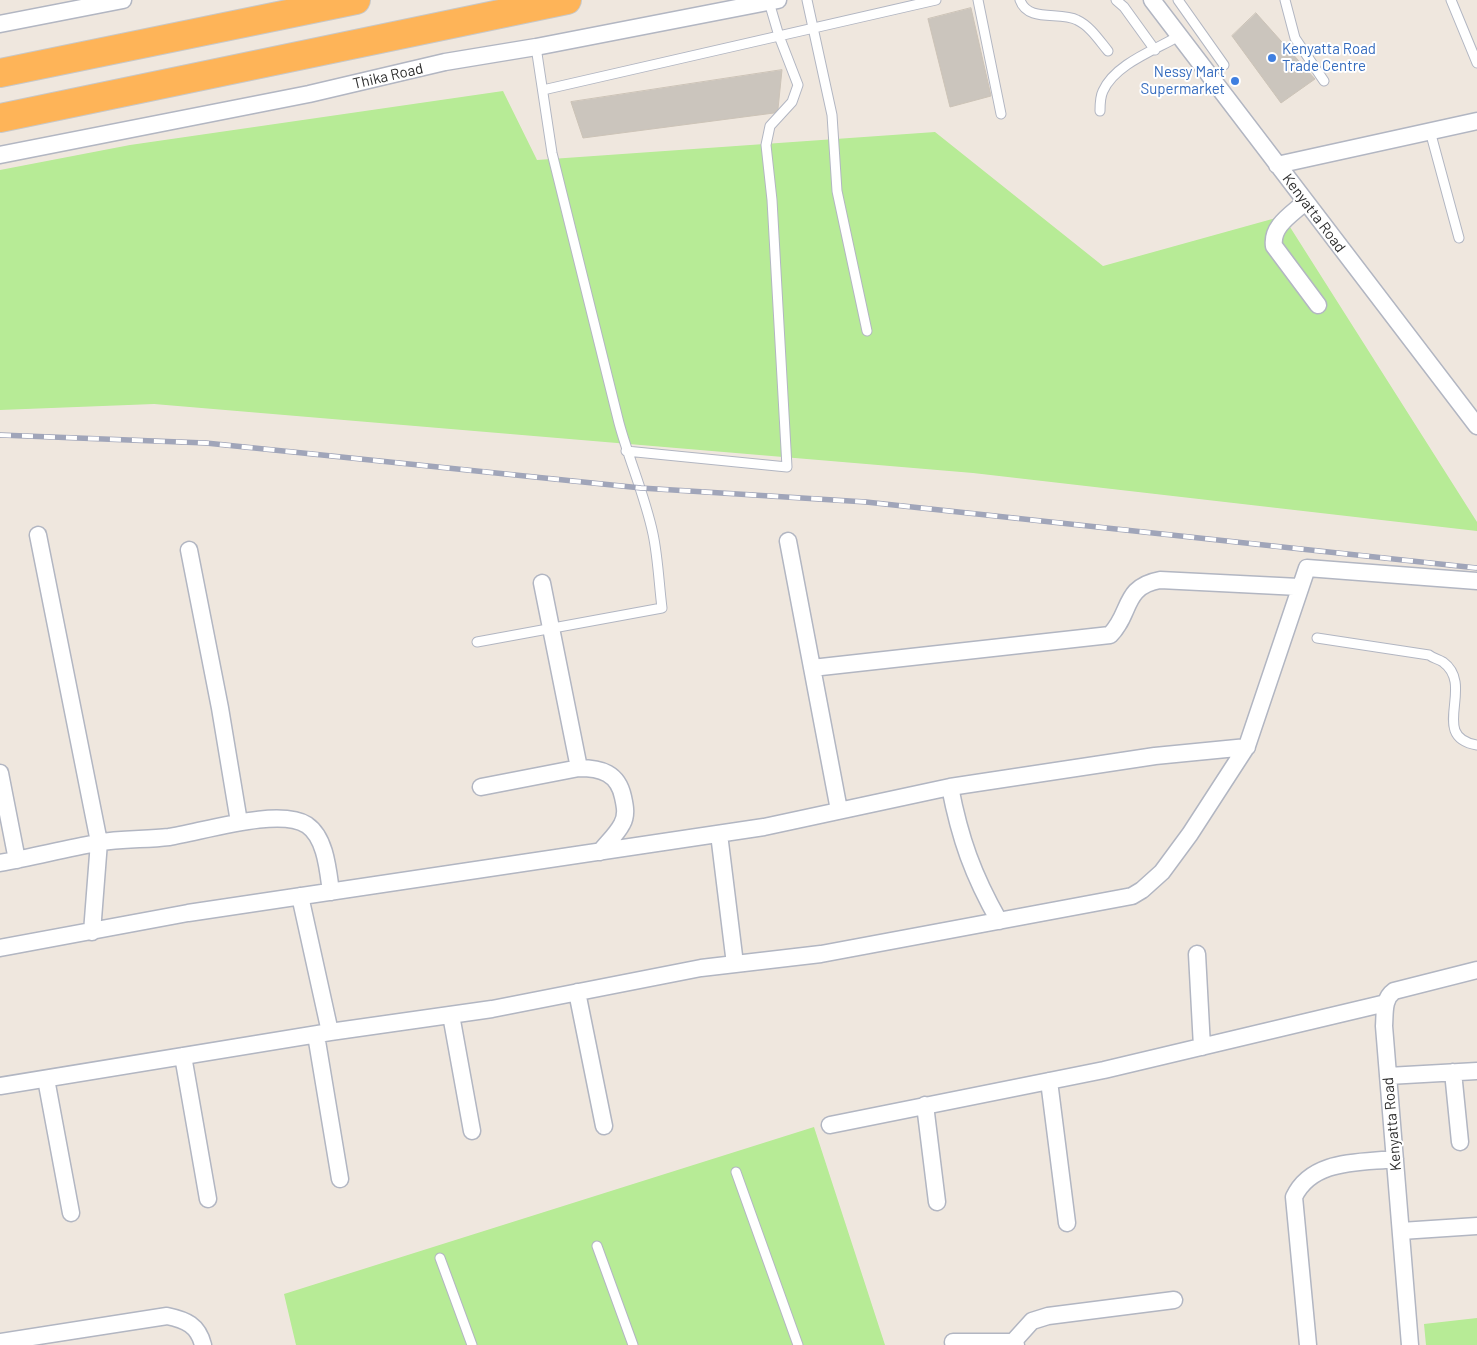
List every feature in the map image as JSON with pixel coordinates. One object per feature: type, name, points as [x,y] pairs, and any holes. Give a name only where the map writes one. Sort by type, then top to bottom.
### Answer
[{"type":"highway","points":[[0,73],[356,0]]},
{"type":"highway","points":[[0,118],[567,0]]},
{"type":"street","points":[[0,24],[124,0]]},
{"type":"street","name":"Kenyatta Road","points":[[1152,0],[1477,426]]},
{"type":"street","name":"Thika Road","points":[[0,155],[309,94],[445,62],[536,47],[774,1]]},
{"type":"street","points":[[1277,165],[1477,121]]},
{"type":"street","points":[[1305,202],[1276,229],[1273,236],[1274,246],[1318,305]]},
{"type":"street","points":[[38,535],[99,842],[92,932]]},
{"type":"street","points":[[788,541],[839,810]]},
{"type":"street","points":[[189,550],[220,708],[239,822]]},
{"type":"street","points":[[0,1086],[451,1015],[701,968],[821,954],[1118,900],[1142,890],[1162,872],[1190,834],[1247,747],[1276,665],[1299,587],[1307,568],[1477,581]]},
{"type":"street","points":[[812,668],[1110,635],[1120,625],[1129,599],[1136,590],[1145,583],[1160,580],[1299,587]]},
{"type":"street","points":[[542,582],[579,768]]},
{"type":"street","points":[[0,948],[188,913],[764,827],[950,787],[1155,756],[1247,747]]},
{"type":"street","points":[[481,787],[579,768],[594,768],[612,775],[623,794],[626,815],[622,824],[600,852]]},
{"type":"street","points":[[0,773],[18,860]]},
{"type":"street","points":[[950,787],[959,832],[966,854],[980,888],[999,921]]},
{"type":"street","points":[[0,863],[99,842],[168,837],[239,822],[281,819],[296,821],[308,826],[317,835],[326,859],[331,892]]},
{"type":"street","points":[[719,834],[735,964]]},
{"type":"street","points":[[300,896],[323,1034],[340,1179]]},
{"type":"street","points":[[1197,954],[1202,1047]]},
{"type":"street","points":[[830,1125],[1050,1081],[1386,1004],[1388,996],[1394,991],[1477,970]]},
{"type":"street","points":[[577,992],[604,1126]]},
{"type":"street","name":"Kenyatta Road","points":[[1386,1004],[1384,1026],[1410,1345]]},
{"type":"street","points":[[451,1015],[472,1131]]},
{"type":"street","points":[[183,1056],[208,1200]]},
{"type":"street","points":[[1388,1076],[1477,1070]]},
{"type":"street","points":[[1453,1072],[1460,1142]]},
{"type":"street","points":[[46,1079],[70,1212]]},
{"type":"street","points":[[1050,1081],[1068,1223]]},
{"type":"street","points":[[926,1105],[937,1202]]},
{"type":"street","points":[[1308,1345],[1294,1196],[1296,1191],[1308,1177],[1331,1166],[1395,1159]]},
{"type":"street","points":[[1401,1231],[1477,1226]]},
{"type":"street","points":[[953,1342],[1015,1344],[1032,1321],[1048,1316],[1174,1300]]},
{"type":"street","points":[[0,1342],[167,1316],[192,1324],[200,1334],[203,1345]]},
{"type":"lane","points":[[807,0],[832,115],[837,191],[867,331]]},
{"type":"lane","points":[[542,90],[936,0]]},
{"type":"lane","points":[[978,0],[1001,114]]},
{"type":"lane","points":[[1020,0],[1028,11],[1037,14],[1066,16],[1086,24],[1108,50]]},
{"type":"lane","points":[[1116,0],[1124,7],[1155,50]]},
{"type":"lane","points":[[1178,0],[1224,64]]},
{"type":"lane","points":[[1286,0],[1295,38],[1324,81]]},
{"type":"lane","points":[[1451,0],[1477,63]]},
{"type":"lane","points":[[626,451],[787,467],[772,200],[766,145],[770,126],[792,102],[798,85],[779,36],[774,1]]},
{"type":"lane","points":[[1100,111],[1101,94],[1107,83],[1117,73],[1179,36]]},
{"type":"lane","points":[[477,642],[662,608],[654,535],[641,488],[626,451],[552,153],[536,47]]},
{"type":"lane","points":[[1430,131],[1459,238]]},
{"type":"lane","points":[[1317,638],[1428,655],[1444,663],[1453,676],[1457,691],[1452,724],[1456,735],[1466,743],[1477,745]]},
{"type":"lane","points":[[736,1172],[798,1345]]},
{"type":"lane","points":[[597,1246],[633,1345]]},
{"type":"lane","points":[[440,1258],[472,1345]]},
{"type":"green space","points":[[503,91],[537,160],[935,132],[1103,266],[1283,216],[1477,522],[1477,531],[973,473],[154,404],[0,410],[0,170],[130,145]]},
{"type":"green space","points":[[814,1127],[885,1345],[296,1345],[284,1294]]},
{"type":"green space","points":[[1477,1318],[1477,1345],[1426,1345],[1424,1324]]},
{"type":"building","points":[[971,8],[991,96],[950,107],[928,19]]},
{"type":"building","name":"Kenyatta Road Trade Centre","points":[[1256,13],[1315,79],[1281,103],[1232,36]]},
{"type":"building","points":[[782,70],[778,109],[774,113],[583,138],[571,102]]},
{"type":"railway","points":[[0,435],[206,443],[641,488],[866,502],[1477,568]]},
{"type":"place","name":"Kenyatta Road Trade Centre","points":[[1272,58]]},
{"type":"place","name":"Nessy Mart Supermarket","points":[[1235,81]]}]
